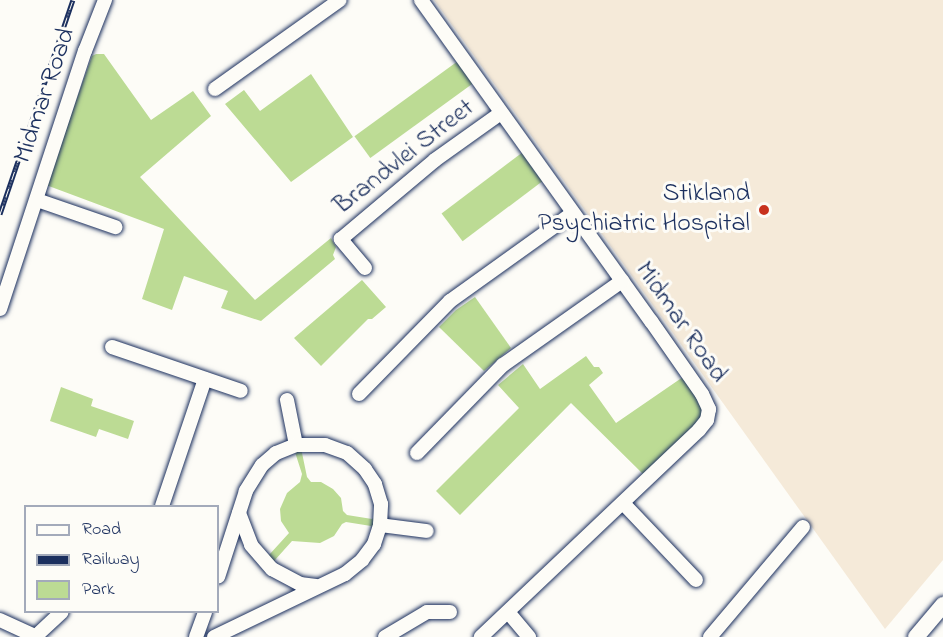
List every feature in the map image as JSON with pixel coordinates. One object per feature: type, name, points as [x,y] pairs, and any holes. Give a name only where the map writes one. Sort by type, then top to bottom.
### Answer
[{"type":"main road","points":[[916,637],[943,605]]},
{"type":"street","name":"Midmar Road","points":[[0,309],[85,51],[105,0]]},
{"type":"street","points":[[215,89],[339,0]]},
{"type":"street","name":"Midmar Road","points":[[422,0],[702,394],[709,414],[699,430],[481,637]]},
{"type":"street","name":"Brandvlei Street","points":[[365,268],[341,239],[435,160],[501,113]]},
{"type":"street","points":[[37,200],[115,227]]},
{"type":"street","points":[[359,394],[450,301],[573,213]]},
{"type":"street","points":[[417,453],[503,365],[622,281]]},
{"type":"street","points":[[112,347],[241,391]]},
{"type":"street","points":[[163,505],[206,379]]},
{"type":"street","points":[[287,400],[296,445]]},
{"type":"street","points":[[214,637],[345,574],[363,560],[374,544],[380,525],[381,504],[375,484],[354,458],[325,445],[296,445],[276,453],[262,465],[246,491],[219,574]]},
{"type":"street","points":[[623,502],[696,580]]},
{"type":"street","points":[[239,513],[244,531],[260,558],[285,578],[316,586]]},
{"type":"street","points":[[380,525],[427,531]]},
{"type":"street","points":[[710,637],[803,527]]},
{"type":"street","points":[[385,637],[427,612],[450,612]]},
{"type":"street","points":[[508,612],[529,637]]},
{"type":"street","points":[[0,620],[37,637],[61,613]]},
{"type":"street","points":[[196,637],[205,613]]},
{"type":"shaded area","name":"Stikland Psychiatric Hospital","points":[[434,0],[943,0],[943,560],[885,629]]},
{"type":"green space","points":[[104,54],[151,120],[193,91],[211,116],[140,177],[255,300],[331,238],[336,247],[333,255],[335,259],[261,321],[221,308],[228,291],[184,276],[172,310],[142,299],[164,229],[46,185],[92,56]]},
{"type":"green space","points":[[458,61],[474,83],[370,158],[354,136]]},
{"type":"green space","points":[[311,74],[353,137],[291,182],[225,104],[244,90],[260,111]]},
{"type":"green space","points":[[523,152],[544,180],[463,241],[442,213]]},
{"type":"green space","points":[[362,280],[386,307],[372,319],[368,319],[321,366],[294,338]]},
{"type":"green space","points":[[475,297],[511,348],[484,371],[439,327],[456,310]]},
{"type":"green space","points":[[586,356],[594,367],[599,367],[603,373],[589,385],[616,423],[683,377],[698,397],[703,411],[700,420],[646,474],[643,474],[571,403],[460,515],[436,491],[519,408],[498,385],[523,364],[540,389]]},
{"type":"green space","points":[[61,387],[93,399],[91,406],[134,421],[128,439],[99,429],[96,437],[50,421]]},
{"type":"green space","points":[[301,448],[307,477],[311,482],[321,482],[333,489],[341,498],[343,511],[347,515],[372,519],[375,516],[373,530],[371,526],[346,522],[334,536],[320,543],[292,541],[275,560],[275,564],[263,557],[269,555],[289,533],[281,521],[280,509],[287,493],[300,482],[302,474],[294,449]]},
{"type":"railway","points":[[0,214],[73,0]]},
{"type":"place","name":"Stikland Psychiatric Hospital","points":[[764,210]]}]
